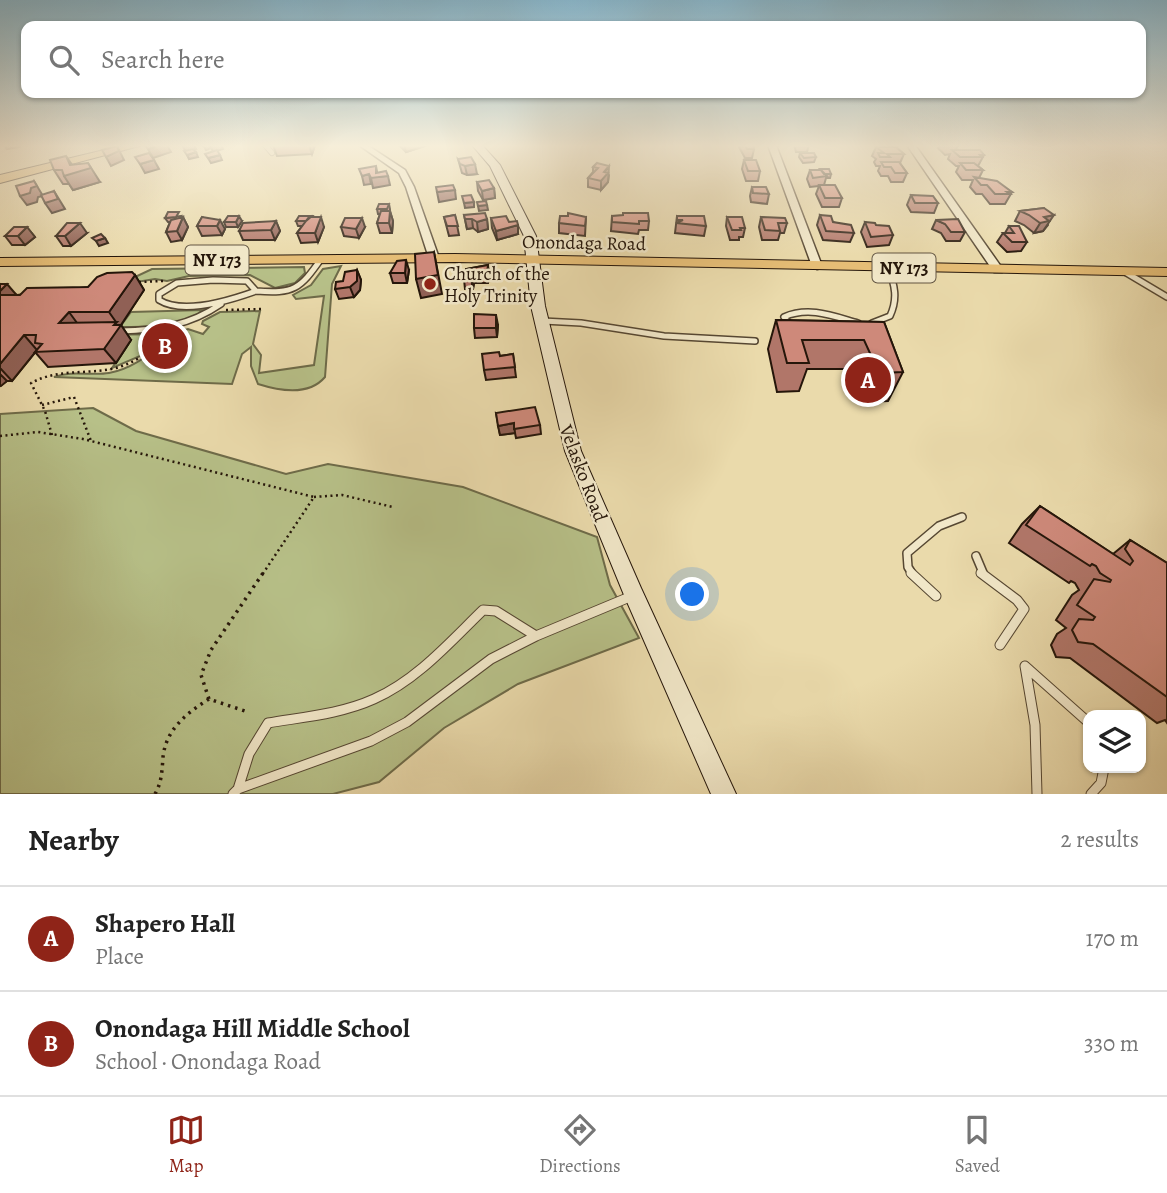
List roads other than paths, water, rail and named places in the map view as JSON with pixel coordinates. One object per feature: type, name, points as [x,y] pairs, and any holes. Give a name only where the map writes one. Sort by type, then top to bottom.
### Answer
[{"type":"main road","name":"Onondaga Road","points":[[0,262],[434,258],[1167,272]]},
{"type":"street","points":[[406,182],[434,258]]},
{"type":"street","name":"Velasko Road","points":[[503,182],[530,236],[541,321],[573,451],[634,595],[724,794]]},
{"type":"street","points":[[786,182],[817,267]]},
{"type":"street","points":[[937,182],[998,270]]},
{"type":"lane","points":[[115,331],[180,327],[256,291],[281,293],[294,289],[310,277],[321,259]]},
{"type":"lane","points":[[800,329],[789,325],[784,317],[794,312],[812,312],[863,325],[890,316],[896,306],[898,294],[888,268]]},
{"type":"lane","points":[[1125,271],[1167,298]]},
{"type":"lane","points":[[222,307],[167,305],[159,300],[159,294],[169,285],[180,282],[247,281],[256,291]]},
{"type":"lane","points":[[541,321],[581,323],[664,336],[755,341]]},
{"type":"lane","points":[[936,596],[908,572],[905,561],[907,553],[940,526],[961,517]]},
{"type":"lane","points":[[976,556],[981,573],[1017,600],[1024,609],[1000,645]]},
{"type":"lane","points":[[235,792],[371,741],[407,722],[491,659],[536,636],[634,595]]},
{"type":"lane","points":[[235,792],[253,742],[268,723],[374,699],[424,666],[483,610],[496,611],[536,636]]},
{"type":"lane","points":[[1037,794],[1035,725],[1025,666],[1083,718]]},
{"type":"lane","points":[[1091,794],[1101,782],[1103,773]]},
{"type":"place","name":"Church of the Holy Trinity","points":[[430,284]]},
{"type":"place","name":"Onondaga Hill Middle School","points":[[165,346]]},
{"type":"place","name":"Shapero Hall","points":[[868,380]]}]
